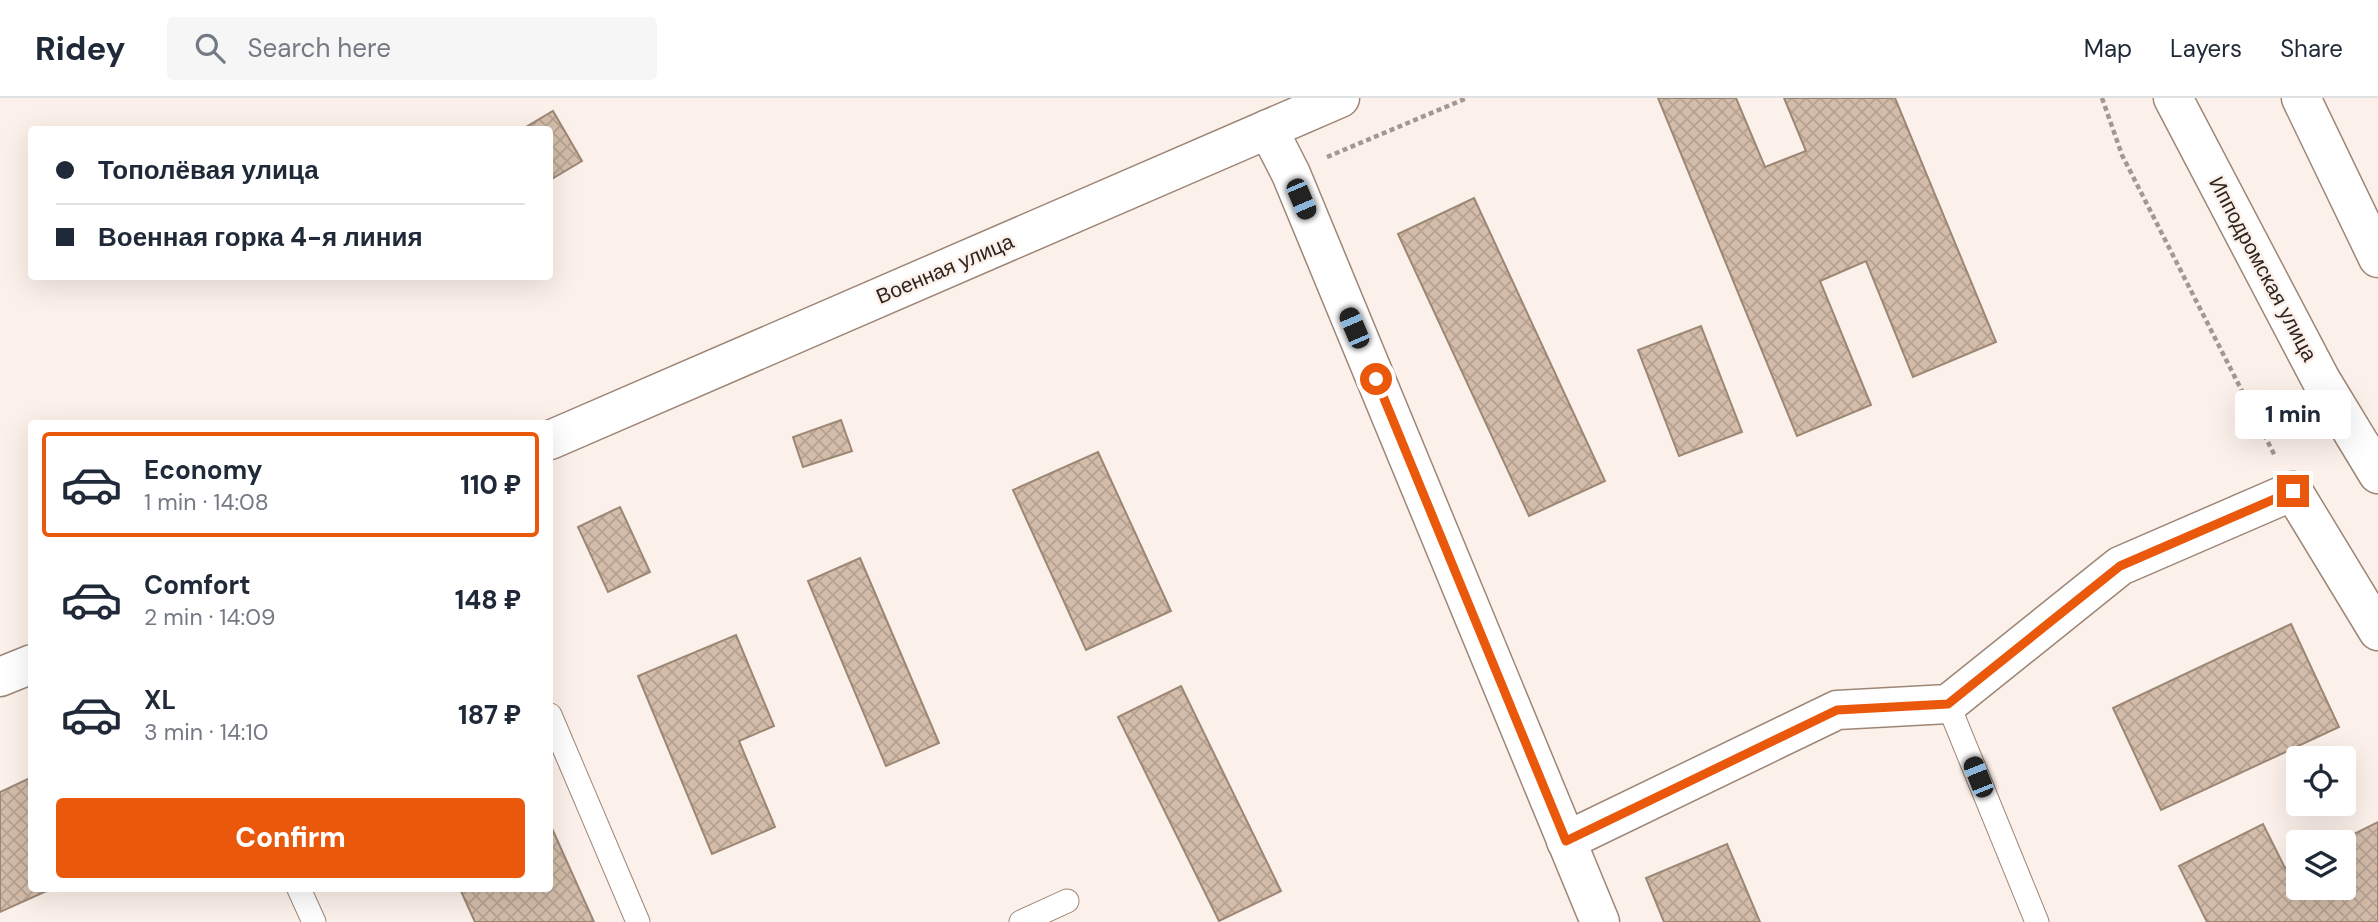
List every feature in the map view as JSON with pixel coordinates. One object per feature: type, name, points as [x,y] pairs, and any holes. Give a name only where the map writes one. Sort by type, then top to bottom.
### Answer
[{"type":"main road","name":"Военная улица","points":[[553,439],[1340,98]]},
{"type":"main road","name":"Ипподромская улица","points":[[2173,98],[2321,380],[2378,474]]},
{"type":"main road","points":[[2301,98],[2378,258]]},
{"type":"main road","points":[[1269,129],[1291,174],[1600,922]]},
{"type":"main road","points":[[1566,841],[1837,710],[1948,704],[2120,566],[2293,491],[2378,631]]},
{"type":"main road","points":[[0,677],[28,666]]},
{"type":"lane","points":[[1948,704],[2037,922]]},
{"type":"lane","points":[[553,722],[638,922]]},
{"type":"lane","points":[[300,892],[314,922]]},
{"type":"lane","points":[[1020,922],[1067,901]]},
{"type":"path","points":[[1291,174],[1467,98]]},
{"type":"path","points":[[2102,98],[2122,155],[2293,491]]},
{"type":"building","points":[[1658,98],[1736,98],[1765,167],[1806,151],[1784,98],[1895,98],[1996,342],[1913,377],[1866,261],[1820,281],[1871,405],[1797,436]]},
{"type":"building","points":[[553,111],[582,161],[553,178],[553,126],[528,126]]},
{"type":"building","points":[[1474,198],[1605,481],[1529,516],[1398,234]]},
{"type":"building","points":[[1701,326],[1742,432],[1679,456],[1638,350]]},
{"type":"building","points":[[841,420],[852,451],[803,467],[793,437]]},
{"type":"building","points":[[1098,452],[1171,611],[1086,650],[1013,490]]},
{"type":"building","points":[[620,507],[650,572],[608,592],[578,527]]},
{"type":"building","points":[[860,558],[939,743],[886,766],[808,581]]},
{"type":"building","points":[[2291,624],[2339,727],[2298,746],[2286,746],[2286,752],[2161,810],[2113,708]]},
{"type":"building","points":[[736,635],[774,726],[739,741],[775,827],[712,854],[638,676]]},
{"type":"building","points":[[1181,686],[1281,891],[1219,921],[1118,717]]},
{"type":"building","points":[[28,779],[28,892],[44,892],[0,912],[0,792]]},
{"type":"building","points":[[2378,822],[2378,922],[2207,922],[2179,866],[2263,824],[2286,868],[2286,900],[2356,900],[2356,833]]},
{"type":"building","points":[[553,831],[594,922],[475,922],[461,892],[553,892]]},
{"type":"building","points":[[1727,844],[1760,922],[1664,922],[1646,878]]},
{"type":"route","points":[[1376,379],[1566,841],[1837,710],[1948,704],[2120,566],[2293,491]]}]
